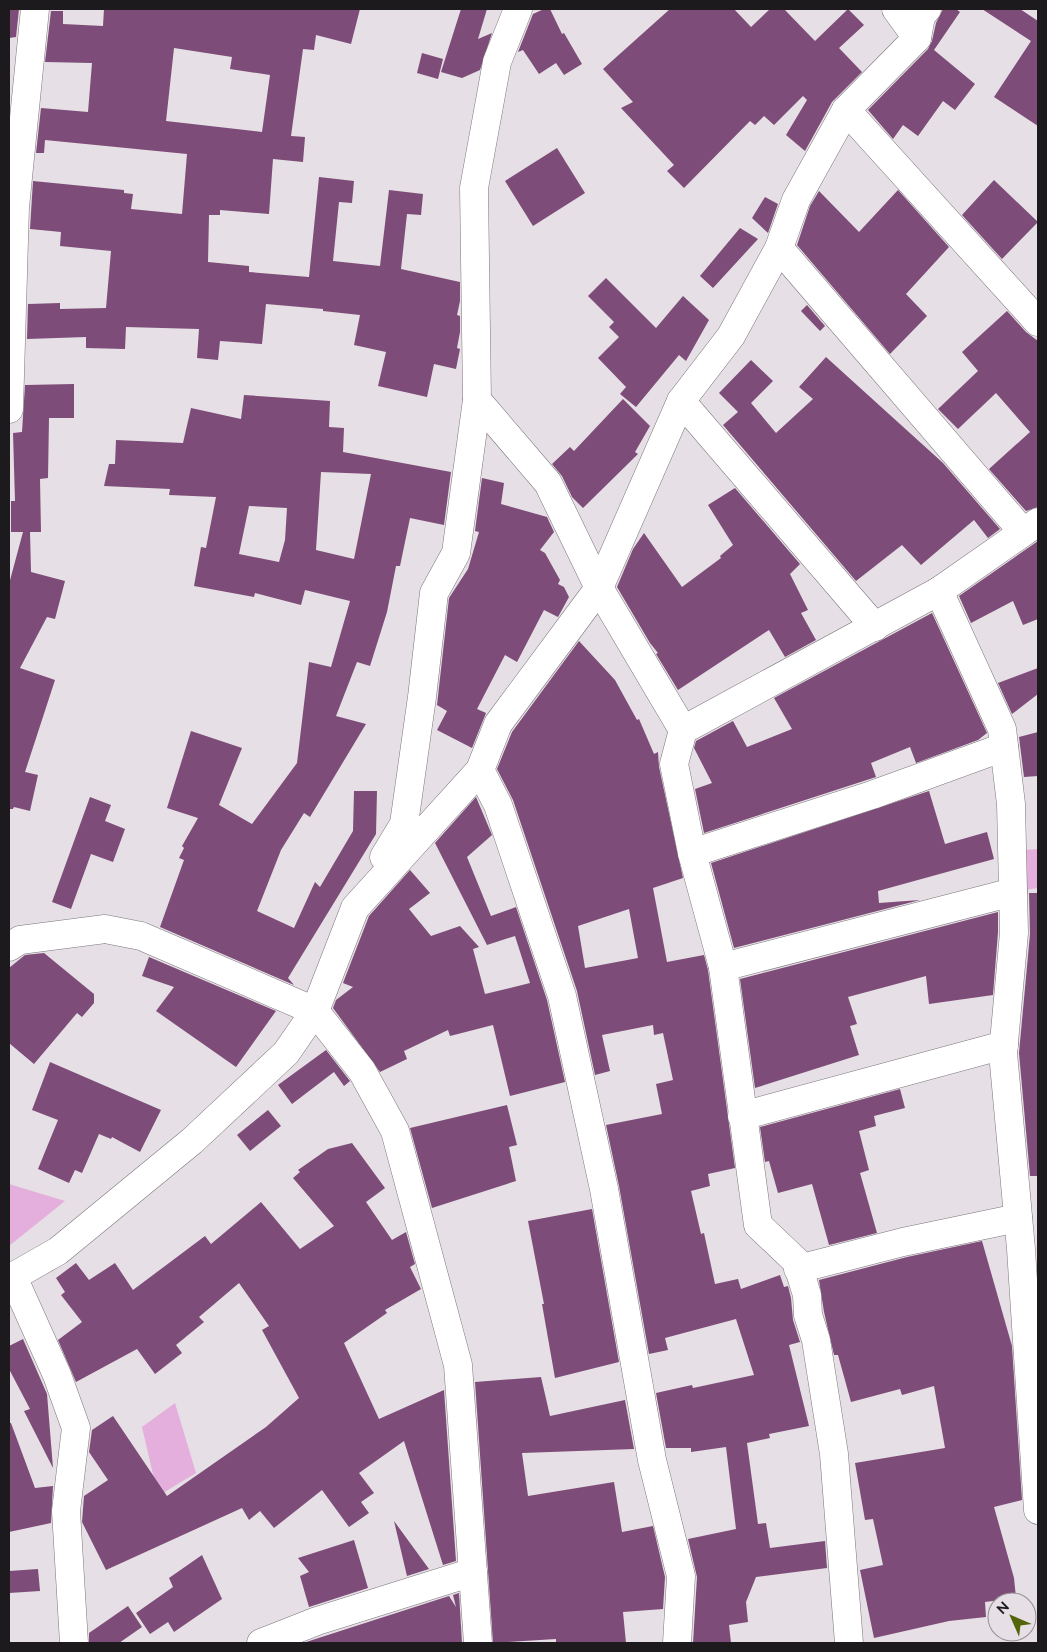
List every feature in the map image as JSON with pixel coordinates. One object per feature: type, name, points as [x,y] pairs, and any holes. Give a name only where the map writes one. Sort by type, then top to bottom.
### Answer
[{"type":"street","points":[[9,410],[15,207],[35,9]]},
{"type":"street","points":[[74,1643],[66,1511],[76,1428],[58,1375],[11,1278],[58,1251],[192,1141],[286,1053],[315,1012],[355,908],[404,824],[434,593],[456,553],[477,400],[474,188],[497,62],[518,9]]},
{"type":"street","points":[[896,9],[917,38]]},
{"type":"street","points":[[355,908],[480,770],[498,724],[598,588],[681,401],[731,336],[779,248],[796,200],[846,110],[917,38],[921,16],[927,9]]},
{"type":"street","points":[[846,110],[1038,322]]},
{"type":"street","points":[[683,730],[876,627],[939,591],[1031,527],[779,248]]},
{"type":"street","points":[[477,400],[548,483],[598,588],[683,730],[674,764],[692,853],[723,967],[758,1225],[796,1262],[807,1295],[808,1315],[816,1340],[834,1454],[849,1643]]},
{"type":"street","points":[[681,401],[876,627]]},
{"type":"street","points":[[939,591],[1002,729],[1011,804],[1014,933],[1004,1046],[1038,1510]]},
{"type":"street","points":[[692,853],[872,795],[1004,747]]},
{"type":"street","points":[[480,770],[498,805],[562,996],[604,1189],[652,1460],[681,1576],[677,1643]]},
{"type":"street","points":[[723,967],[1013,892]]},
{"type":"street","points":[[9,947],[20,940],[105,929],[141,936],[315,1012],[362,1070],[395,1131],[458,1365],[478,1643]]},
{"type":"street","points":[[742,1116],[1004,1046]]},
{"type":"street","points":[[798,1269],[912,1240],[1018,1218]]},
{"type":"street","points":[[261,1643],[318,1621],[473,1572]]},
{"type":"shaded area","points":[[1038,849],[1038,888],[1025,890],[1025,850]]},
{"type":"shaded area","points":[[9,1184],[65,1201],[9,1246]]},
{"type":"shaded area","points":[[175,1403],[196,1473],[158,1496],[142,1427]]},
{"type":"building","points":[[9,9],[19,9],[16,37],[9,38]]},
{"type":"building","points":[[104,9],[360,9],[351,44],[316,35],[314,50],[303,49],[291,136],[305,137],[303,162],[273,159],[269,214],[220,210],[220,215],[209,215],[208,262],[249,266],[249,272],[309,277],[319,177],[354,181],[352,203],[339,202],[333,261],[380,266],[389,190],[423,194],[421,215],[407,214],[401,269],[460,282],[460,301],[457,315],[460,316],[460,332],[457,348],[460,349],[456,369],[434,364],[427,397],[378,386],[386,352],[354,345],[360,315],[323,311],[323,309],[266,304],[262,344],[220,341],[218,360],[197,358],[199,329],[126,327],[125,349],[86,348],[86,337],[27,339],[28,304],[60,303],[60,309],[106,308],[111,251],[60,246],[61,232],[30,229],[33,181],[124,190],[124,193],[133,194],[131,209],[182,214],[187,154],[45,140],[44,153],[36,153],[41,108],[88,112],[92,63],[45,62],[51,11],[63,11],[63,24],[103,26]],"holes":[[[174,48],[232,57],[230,69],[270,75],[262,132],[166,121]]]},
{"type":"building","points":[[461,9],[487,9],[478,39],[492,33],[480,70],[462,78],[441,72]]},
{"type":"building","points":[[544,9],[550,9],[562,34],[564,33],[582,64],[564,75],[556,63],[539,74],[523,50],[518,52],[533,14]]},
{"type":"building","points":[[670,9],[734,9],[751,27],[770,9],[784,9],[815,41],[848,9],[864,25],[839,48],[862,72],[832,102],[805,151],[786,135],[807,100],[803,96],[774,125],[764,116],[755,125],[750,121],[684,188],[667,171],[674,165],[621,108],[633,102],[603,69]]},
{"type":"building","points":[[943,9],[956,9],[960,12],[934,50],[975,84],[955,110],[943,101],[918,136],[903,125],[893,139],[868,110],[928,49],[936,23]]},
{"type":"building","points":[[982,9],[1020,9],[1038,21],[1038,126],[994,97],[1031,41]]},
{"type":"building","points":[[422,53],[443,59],[438,79],[417,73]]},
{"type":"building","points":[[557,148],[585,193],[533,226],[505,181]]},
{"type":"building","points":[[994,180],[1038,222],[1002,259],[962,215]]},
{"type":"building","points":[[898,190],[949,247],[906,294],[927,316],[890,354],[797,245],[810,206],[819,191],[859,232]]},
{"type":"building","points":[[765,197],[778,204],[768,233],[752,218]]},
{"type":"building","points":[[740,228],[758,239],[713,288],[700,276]]},
{"type":"building","points":[[606,278],[656,328],[683,296],[709,320],[686,361],[679,355],[636,407],[620,394],[626,387],[598,358],[619,337],[609,327],[614,322],[588,296]]},
{"type":"building","points":[[807,305],[825,326],[820,331],[801,311]]},
{"type":"building","points":[[1007,311],[1026,332],[1038,341],[1038,507],[1026,511],[989,469],[1030,432],[996,393],[958,429],[938,409],[978,371],[962,352]]},
{"type":"building","points":[[826,357],[943,463],[1000,529],[988,538],[974,520],[921,565],[902,545],[856,581],[723,425],[738,412],[719,393],[751,360],[773,381],[751,403],[776,433],[813,399],[799,387]]},
{"type":"building","points":[[74,384],[74,418],[49,418],[48,478],[40,479],[41,532],[30,532],[31,572],[65,581],[55,619],[47,617],[20,668],[55,680],[25,772],[38,775],[30,811],[14,807],[9,809],[9,584],[23,532],[11,532],[11,501],[15,501],[13,433],[22,432],[25,385]]},
{"type":"building","points":[[244,395],[330,401],[329,427],[344,428],[343,452],[451,472],[444,525],[410,518],[400,566],[396,566],[387,612],[370,666],[357,662],[336,716],[366,724],[310,817],[304,813],[281,850],[257,911],[294,928],[315,882],[320,887],[353,831],[354,791],[377,791],[376,834],[288,978],[294,985],[160,927],[184,860],[179,858],[184,848],[182,846],[198,818],[167,808],[191,731],[242,748],[219,805],[252,824],[297,763],[309,662],[331,667],[350,601],[305,590],[301,605],[255,593],[254,597],[194,586],[201,547],[206,548],[216,497],[169,495],[170,489],[104,486],[109,464],[115,464],[116,440],[183,443],[191,408],[241,419]],"holes":[[[321,472],[371,474],[354,559],[316,550]],[[249,506],[287,508],[285,540],[279,562],[239,554]]]},
{"type":"building","points":[[623,399],[650,426],[635,452],[638,454],[583,508],[572,497],[562,476],[552,464],[570,447],[574,451]]},
{"type":"building","points":[[482,478],[504,483],[501,504],[547,517],[554,532],[540,550],[545,553],[560,580],[558,584],[564,587],[569,597],[558,617],[544,610],[517,662],[505,655],[477,709],[486,713],[472,748],[437,730],[447,711],[437,705],[449,598],[468,569],[479,532],[475,531]]},
{"type":"building","points":[[735,488],[800,564],[790,574],[808,610],[801,613],[816,640],[785,657],[769,630],[678,690],[656,654],[658,653],[650,643],[617,587],[633,549],[644,533],[682,587],[721,558],[720,556],[733,545],[708,505]]},
{"type":"building","points":[[1038,541],[1038,619],[1023,625],[1013,601],[971,623],[959,596]]},
{"type":"building","points":[[932,613],[987,733],[978,740],[916,763],[910,747],[871,763],[876,777],[704,833],[695,789],[712,783],[694,748],[696,741],[733,721],[747,747],[792,729],[774,698]]},
{"type":"building","points":[[579,641],[615,680],[637,720],[639,719],[654,754],[658,752],[659,767],[683,878],[653,888],[667,962],[704,955],[708,970],[735,1168],[708,1174],[710,1186],[691,1191],[701,1234],[704,1233],[715,1284],[738,1279],[741,1289],[780,1275],[784,1287],[788,1286],[791,1298],[793,1320],[800,1342],[789,1345],[809,1426],[769,1434],[770,1438],[747,1443],[758,1524],[766,1523],[770,1548],[825,1541],[827,1568],[756,1577],[746,1602],[748,1622],[729,1625],[731,1643],[693,1643],[697,1577],[688,1539],[736,1529],[726,1447],[691,1452],[691,1448],[666,1448],[656,1393],[692,1385],[693,1388],[754,1375],[736,1319],[665,1338],[668,1350],[649,1354],[619,1186],[606,1125],[662,1114],[656,1084],[673,1080],[663,1033],[654,1035],[653,1025],[602,1035],[610,1071],[595,1075],[577,991],[513,800],[497,769],[512,732]],"holes":[[[629,909],[638,958],[585,968],[578,926]]]},
{"type":"building","points":[[1038,668],[1038,694],[1012,714],[998,683]]},
{"type":"building","points":[[1038,732],[1038,776],[1024,777],[1019,737]]},
{"type":"building","points":[[929,791],[945,844],[987,832],[994,859],[878,891],[879,903],[920,900],[734,948],[711,863]]},
{"type":"building","points":[[90,797],[111,805],[105,821],[125,829],[113,862],[91,854],[71,909],[52,902]]},
{"type":"building","points":[[476,797],[492,835],[467,857],[491,916],[516,907],[547,1000],[565,1082],[510,1096],[493,1025],[450,1036],[448,1030],[404,1051],[407,1059],[380,1072],[333,1008],[336,1000],[353,987],[343,983],[369,916],[410,870],[430,893],[409,909],[431,936],[460,926],[479,947],[473,949],[485,994],[530,983],[515,936],[487,945],[435,843]]},
{"type":"building","points":[[1029,893],[1038,893],[1038,1176],[1030,1176],[1019,1053],[1030,934]]},
{"type":"building","points":[[998,912],[993,995],[929,1004],[926,976],[848,997],[857,1024],[850,1026],[859,1055],[755,1088],[740,979]]},
{"type":"building","points":[[44,953],[94,994],[94,1003],[82,1017],[77,1013],[34,1064],[9,1043],[9,968],[25,955]]},
{"type":"building","points":[[149,957],[276,1011],[236,1067],[156,1011],[174,987],[142,976]]},
{"type":"building","points":[[326,1050],[350,1081],[344,1086],[334,1072],[292,1104],[278,1085]]},
{"type":"building","points":[[50,1062],[161,1110],[140,1152],[112,1137],[111,1139],[99,1134],[82,1173],[75,1170],[69,1183],[38,1169],[58,1120],[32,1110]]},
{"type":"building","points":[[900,1089],[905,1108],[874,1116],[876,1126],[859,1131],[869,1170],[860,1173],[877,1233],[829,1245],[812,1184],[778,1193],[769,1161],[765,1162],[760,1127]]},
{"type":"building","points":[[507,1105],[517,1145],[509,1147],[516,1181],[432,1208],[410,1128]]},
{"type":"building","points":[[268,1110],[281,1126],[250,1151],[237,1135]]},
{"type":"building","points":[[352,1143],[385,1188],[366,1202],[392,1240],[406,1232],[415,1264],[410,1267],[421,1289],[385,1310],[387,1313],[344,1343],[379,1419],[444,1390],[456,1561],[443,1565],[404,1441],[359,1473],[374,1493],[361,1502],[369,1513],[349,1527],[322,1490],[274,1528],[260,1511],[249,1520],[242,1508],[106,1570],[82,1522],[84,1496],[108,1480],[89,1452],[92,1430],[113,1416],[167,1496],[266,1427],[299,1398],[262,1330],[269,1326],[239,1283],[199,1317],[204,1322],[176,1345],[182,1353],[155,1374],[137,1349],[76,1382],[58,1340],[82,1322],[61,1295],[65,1292],[56,1278],[76,1263],[89,1280],[115,1263],[133,1290],[205,1236],[211,1244],[261,1202],[300,1249],[334,1226],[293,1178],[300,1172],[298,1170],[328,1149]]},
{"type":"building","points":[[592,1209],[619,1362],[555,1378],[542,1304],[544,1304],[528,1221]]},
{"type":"building","points":[[982,1241],[1012,1346],[1022,1500],[994,1507],[1014,1578],[1015,1592],[987,1592],[987,1602],[985,1602],[986,1617],[949,1621],[874,1638],[860,1570],[883,1565],[873,1519],[865,1520],[855,1463],[945,1448],[934,1386],[902,1395],[900,1389],[851,1402],[838,1355],[834,1355],[819,1280],[907,1257]]},
{"type":"building","points":[[23,1339],[47,1394],[53,1468],[24,1411],[30,1409],[9,1369],[9,1346]]},
{"type":"building","points":[[541,1377],[550,1416],[625,1400],[634,1449],[522,1453],[528,1496],[614,1482],[622,1532],[653,1526],[665,1577],[663,1609],[623,1612],[626,1643],[556,1643],[556,1639],[493,1643],[475,1382]]},
{"type":"building","points":[[9,1423],[11,1423],[35,1488],[53,1486],[51,1523],[9,1532]]},
{"type":"building","points":[[394,1521],[429,1569],[407,1576]]},
{"type":"building","points":[[354,1540],[368,1588],[309,1607],[300,1576],[309,1572],[298,1558]]},
{"type":"building","points":[[202,1555],[222,1599],[174,1632],[168,1622],[150,1634],[136,1613],[173,1587],[169,1578]]},
{"type":"building","points":[[38,1569],[40,1591],[9,1593],[9,1571]]},
{"type":"building","points":[[459,1593],[462,1643],[303,1643],[449,1596],[456,1607],[453,1595]]},
{"type":"building","points":[[128,1606],[142,1627],[119,1643],[89,1643],[89,1633]]}]
